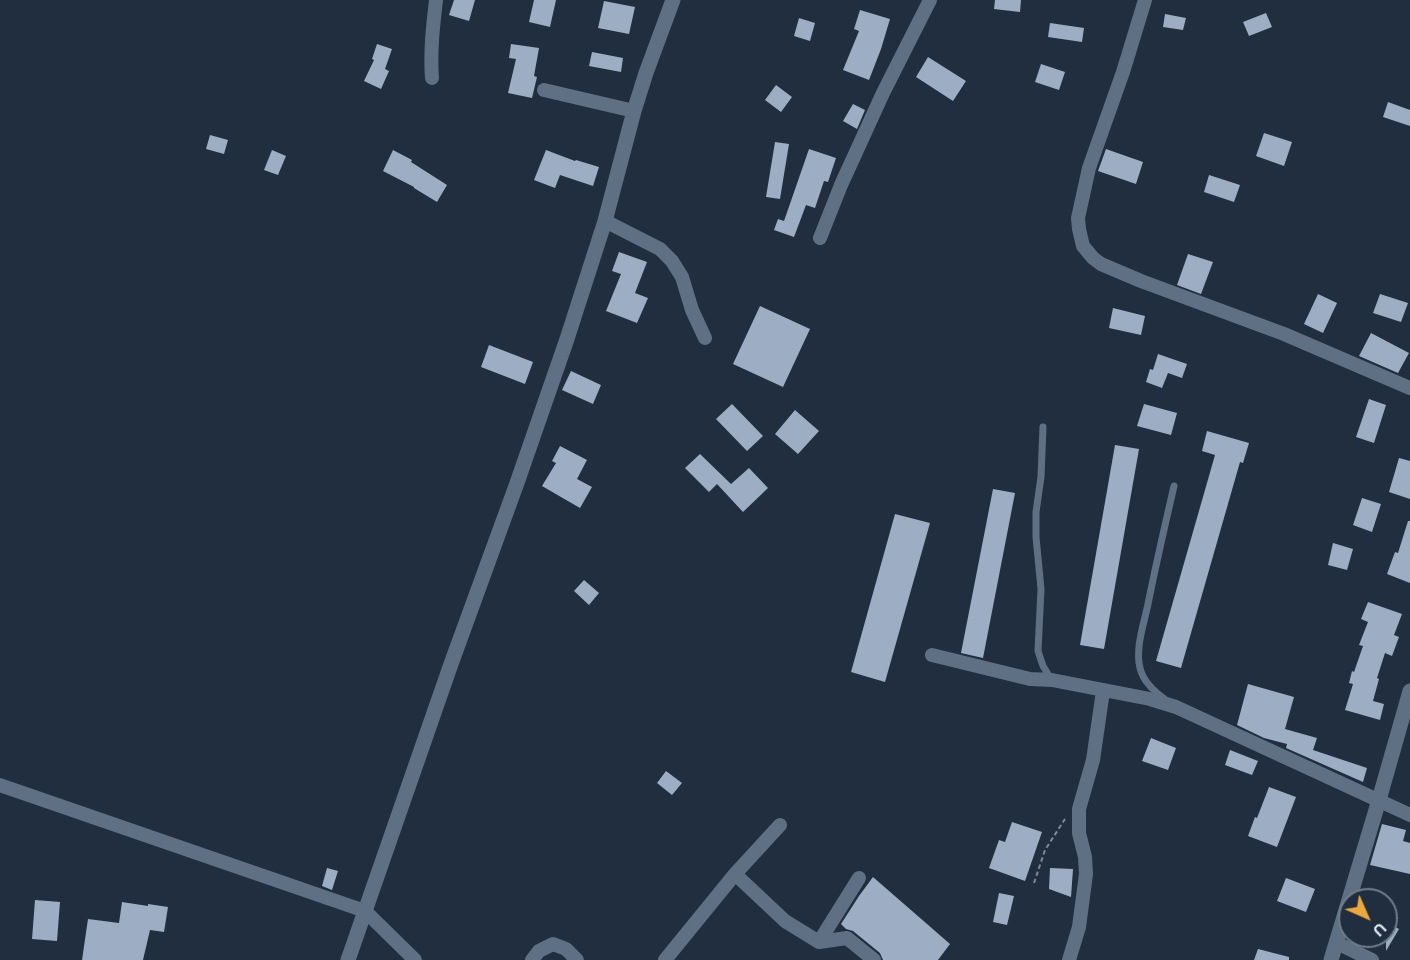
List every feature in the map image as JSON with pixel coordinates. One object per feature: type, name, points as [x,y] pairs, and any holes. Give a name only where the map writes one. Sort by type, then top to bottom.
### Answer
[{"type":"street","points":[[432,78],[436,0]]},
{"type":"street","points":[[348,960],[574,318],[605,221],[634,111],[673,0]]},
{"type":"street","points":[[820,237],[874,112],[930,0]]},
{"type":"street","points":[[1145,0],[1123,72],[1089,168],[1078,218],[1083,246],[1092,258],[1101,264],[1284,334],[1410,388]]},
{"type":"street","points":[[544,90],[634,111]]},
{"type":"street","points":[[605,221],[660,249],[672,261],[682,278],[692,310],[705,338]]},
{"type":"street","points":[[932,655],[1030,679],[1052,680],[1150,699],[1176,707],[1410,815]]},
{"type":"street","points":[[1070,960],[1079,927],[1086,874],[1085,857],[1079,832],[1080,809],[1093,760],[1103,691]]},
{"type":"street","points":[[1331,960],[1410,692]]},
{"type":"street","points":[[0,786],[365,911],[415,960]]},
{"type":"street","points":[[665,960],[735,874],[780,825]]},
{"type":"street","points":[[735,874],[785,921],[819,942],[847,938],[874,960]]},
{"type":"street","points":[[819,942],[859,878]]},
{"type":"street","points":[[1337,943],[1372,960]]},
{"type":"street","points":[[531,960],[539,951],[554,944],[566,949],[578,960]]},
{"type":"lane","points":[[1043,427],[1041,477],[1036,512],[1041,589],[1038,651],[1043,666],[1052,680]]},
{"type":"lane","points":[[1174,486],[1142,632],[1139,658],[1140,670],[1145,678],[1161,696],[1176,707]]},
{"type":"path","points":[[1034,883],[1049,843],[1065,819],[1080,809]]},
{"type":"building","points":[[454,0],[475,0],[469,21],[449,15]]},
{"type":"building","points":[[534,0],[556,0],[550,27],[529,22]]},
{"type":"building","points":[[995,0],[1021,0],[1020,12],[994,9]]},
{"type":"building","points":[[604,1],[635,7],[629,34],[598,28]]},
{"type":"building","points":[[860,10],[890,19],[869,80],[843,70],[859,31],[854,29]]},
{"type":"building","points":[[1266,13],[1272,27],[1249,36],[1243,22]]},
{"type":"building","points":[[1165,14],[1186,18],[1183,30],[1163,27]]},
{"type":"building","points":[[799,18],[815,23],[810,41],[794,36]]},
{"type":"building","points":[[1050,23],[1084,28],[1082,42],[1048,37]]},
{"type":"building","points":[[377,44],[392,49],[385,69],[389,71],[381,89],[364,81],[374,60],[372,59]]},
{"type":"building","points":[[511,44],[539,48],[534,76],[537,77],[532,98],[508,93],[516,59],[509,58]]},
{"type":"building","points":[[592,52],[623,58],[621,72],[589,66]]},
{"type":"building","points":[[928,57],[966,81],[953,101],[916,77]]},
{"type":"building","points":[[1041,64],[1065,72],[1059,90],[1035,82]]},
{"type":"building","points":[[776,85],[792,97],[781,112],[765,100]]},
{"type":"building","points":[[1388,102],[1410,110],[1410,126],[1383,117]]},
{"type":"building","points":[[853,104],[865,110],[857,129],[843,121]]},
{"type":"building","points":[[1264,133],[1292,142],[1284,166],[1256,156]]},
{"type":"building","points":[[210,135],[228,140],[224,154],[206,149]]},
{"type":"building","points":[[775,142],[789,144],[780,199],[766,197]]},
{"type":"building","points":[[809,149],[836,158],[828,182],[824,181],[815,208],[806,205],[794,237],[774,230],[778,219],[784,221]]},
{"type":"building","points":[[1106,149],[1143,162],[1136,184],[1098,171]]},
{"type":"building","points":[[272,150],[286,156],[278,175],[264,170]]},
{"type":"building","points":[[393,150],[412,160],[411,162],[447,185],[437,202],[383,171]]},
{"type":"building","points":[[546,150],[599,167],[593,186],[560,175],[555,188],[534,180]]},
{"type":"building","points":[[1209,175],[1240,185],[1234,202],[1204,192]]},
{"type":"building","points":[[619,252],[647,262],[635,293],[648,298],[637,323],[606,311],[621,274],[612,271]]},
{"type":"building","points":[[1188,254],[1213,262],[1201,294],[1177,285]]},
{"type":"building","points":[[1318,294],[1337,303],[1323,333],[1304,324]]},
{"type":"building","points":[[1380,294],[1408,303],[1401,322],[1373,313]]},
{"type":"building","points":[[760,306],[810,329],[783,387],[733,364]]},
{"type":"building","points":[[1113,308],[1145,316],[1141,335],[1109,328]]},
{"type":"building","points":[[1371,333],[1409,353],[1398,373],[1359,356]]},
{"type":"building","points":[[489,345],[533,362],[525,384],[481,367]]},
{"type":"building","points":[[1158,354],[1187,364],[1182,378],[1168,373],[1162,388],[1146,382]]},
{"type":"building","points":[[571,371],[601,385],[593,404],[562,390]]},
{"type":"building","points":[[1369,399],[1386,405],[1374,443],[1356,437]]},
{"type":"building","points":[[732,404],[763,436],[747,451],[716,419]]},
{"type":"building","points":[[1144,404],[1177,413],[1171,435],[1137,426]]},
{"type":"building","points":[[795,410],[819,431],[798,454],[775,434]]},
{"type":"building","points":[[1207,431],[1249,443],[1243,463],[1240,462],[1181,668],[1156,661],[1215,455],[1202,451]]},
{"type":"building","points":[[1115,445],[1139,449],[1104,649],[1080,645]]},
{"type":"building","points":[[560,446],[587,460],[577,479],[592,487],[580,508],[542,486],[556,463],[552,461]]},
{"type":"building","points":[[700,454],[731,484],[749,468],[768,488],[743,512],[717,484],[709,492],[685,468]]},
{"type":"building","points":[[1399,458],[1410,461],[1410,499],[1389,492]]},
{"type":"building","points":[[993,489],[1015,493],[983,658],[961,653]]},
{"type":"building","points":[[1362,498],[1381,504],[1372,532],[1353,525]]},
{"type":"building","points":[[895,514],[930,523],[885,682],[851,672]]},
{"type":"building","points":[[1408,521],[1410,521],[1410,583],[1387,574],[1395,552],[1398,553]]},
{"type":"building","points":[[1333,543],[1353,549],[1347,570],[1328,565]]},
{"type":"building","points":[[584,580],[599,593],[589,605],[574,591]]},
{"type":"building","points":[[1368,602],[1402,614],[1394,635],[1399,637],[1392,656],[1385,653],[1377,678],[1379,679],[1373,701],[1384,704],[1380,720],[1345,710],[1353,684],[1349,683],[1352,671],[1354,672],[1363,646],[1359,645],[1368,622],[1361,619]]},
{"type":"building","points":[[1248,684],[1294,697],[1285,729],[1317,738],[1313,750],[1367,768],[1363,782],[1286,748],[1287,744],[1264,738],[1237,725]]},
{"type":"building","points":[[1151,738],[1176,748],[1168,770],[1142,761]]},
{"type":"building","points":[[1230,750],[1258,761],[1252,775],[1225,765]]},
{"type":"building","points":[[666,771],[682,783],[672,795],[657,783]]},
{"type":"building","points":[[1269,787],[1296,797],[1277,847],[1248,836]]},
{"type":"building","points":[[1012,822],[1042,832],[1025,881],[989,868],[999,840],[1005,842]]},
{"type":"building","points":[[1382,824],[1406,830],[1403,841],[1410,843],[1410,874],[1370,865]]},
{"type":"building","points":[[327,868],[338,871],[332,890],[322,886]]},
{"type":"building","points":[[1050,868],[1073,869],[1071,897],[1049,889]]},
{"type":"building","points":[[873,877],[950,944],[938,960],[883,960],[880,953],[841,924]]},
{"type":"building","points":[[1286,878],[1315,889],[1306,912],[1277,901]]},
{"type":"building","points":[[999,893],[1014,896],[1007,925],[993,922]]},
{"type":"building","points":[[35,900],[60,902],[57,941],[32,939]]},
{"type":"building","points":[[122,902],[168,907],[164,932],[150,930],[143,960],[82,960],[88,919],[119,923]]},
{"type":"building","points":[[1258,949],[1289,957],[1289,960],[1254,960]]}]
